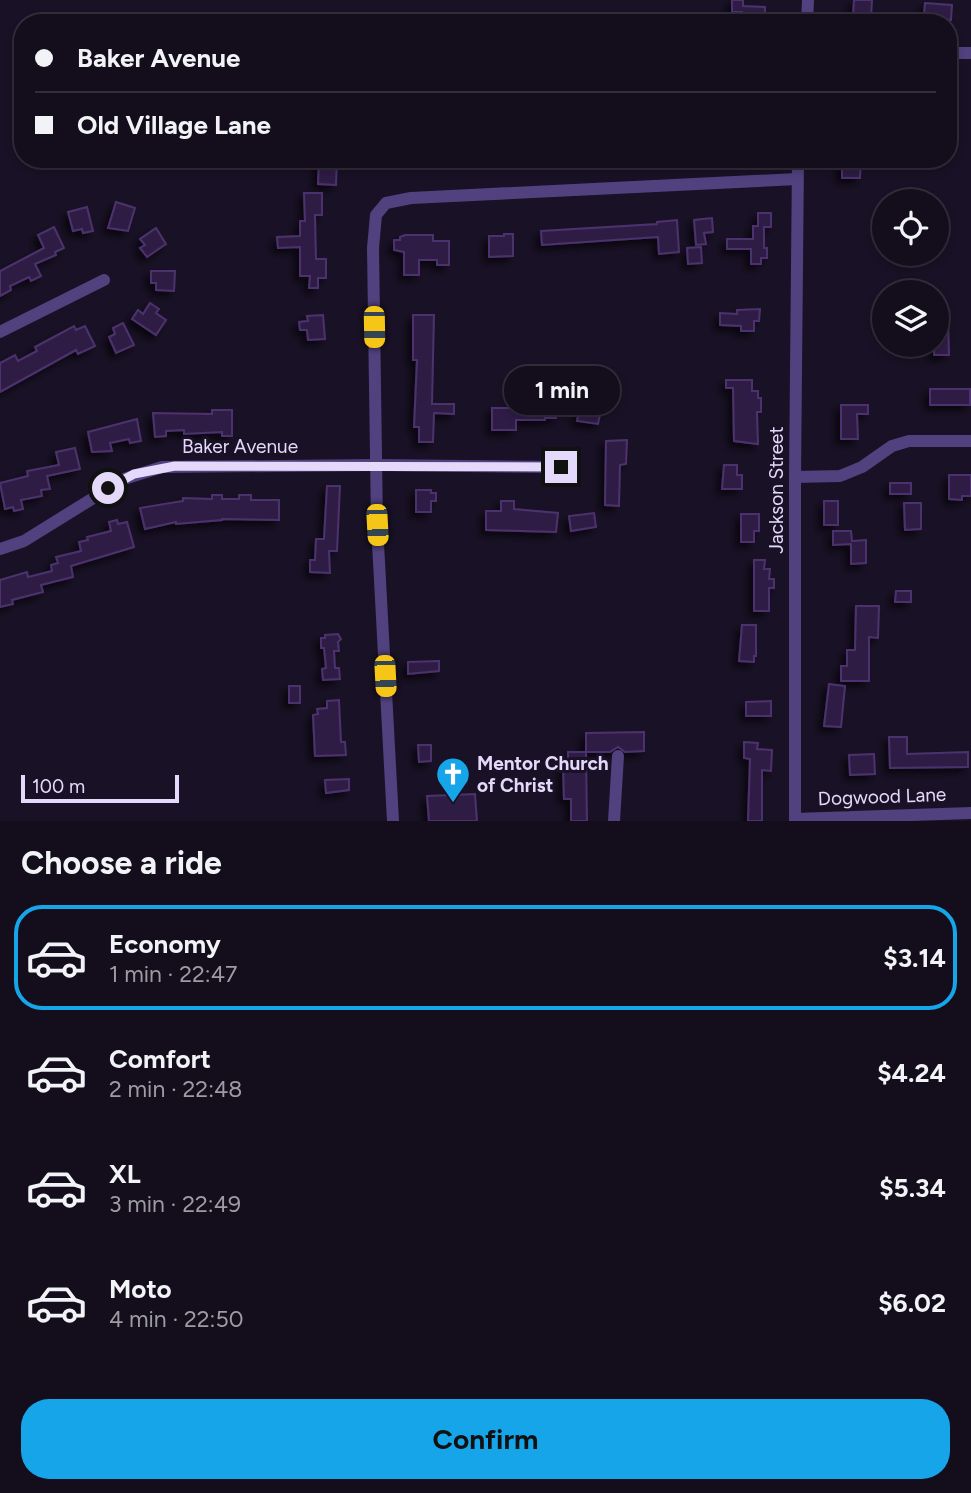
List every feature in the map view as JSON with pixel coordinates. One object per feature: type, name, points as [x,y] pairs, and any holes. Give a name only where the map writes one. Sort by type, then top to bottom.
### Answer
[{"type":"street","name":"Jackson Street","points":[[795,820],[798,168]]},
{"type":"street","points":[[393,821],[376,465],[373,248],[376,215],[386,203],[411,198],[797,179]]},
{"type":"street","points":[[0,332],[104,280]]},
{"type":"street","points":[[795,477],[840,476],[862,467],[892,446],[909,441],[971,441]]},
{"type":"street","name":"Baker Avenue","points":[[0,550],[24,541],[116,483],[146,470],[175,466],[561,467]]},
{"type":"street","points":[[614,821],[618,756]]},
{"type":"street","name":"Dogwood Lane","points":[[795,820],[971,813]]},
{"type":"building","points":[[732,0],[743,0],[743,6],[765,7],[765,14],[732,12]]},
{"type":"building","points":[[854,0],[872,0],[871,14],[853,14]]},
{"type":"building","points":[[925,3],[952,5],[951,14],[924,14]]},
{"type":"building","points":[[319,168],[337,168],[336,185],[318,184]]},
{"type":"building","points":[[842,168],[861,168],[860,178],[842,178]]},
{"type":"building","points":[[304,193],[322,193],[322,215],[315,215],[316,259],[326,259],[326,278],[318,278],[318,288],[309,288],[310,276],[300,276],[300,247],[278,248],[277,237],[300,236],[300,221],[305,221]]},
{"type":"building","points":[[116,202],[135,208],[128,231],[108,228]]},
{"type":"building","points":[[87,207],[93,231],[73,231],[68,212]]},
{"type":"building","points":[[758,213],[771,213],[771,227],[764,227],[767,258],[761,258],[761,264],[751,264],[751,249],[727,249],[727,239],[753,239],[753,226],[758,226]]},
{"type":"building","points":[[712,218],[713,232],[704,233],[706,244],[696,245],[694,220]]},
{"type":"building","points":[[677,220],[679,252],[659,254],[658,237],[542,245],[541,231],[657,224]]},
{"type":"building","points":[[54,227],[64,248],[55,252],[56,255],[35,264],[41,276],[31,281],[29,277],[10,286],[11,290],[0,296],[0,271],[44,248],[38,235]]},
{"type":"building","points":[[156,228],[166,244],[147,257],[140,248],[145,245],[140,239]]},
{"type":"building","points":[[513,234],[513,256],[489,257],[489,236]]},
{"type":"building","points":[[433,235],[433,241],[449,241],[449,265],[437,265],[437,260],[419,260],[419,275],[404,275],[404,252],[394,250],[394,240],[400,240],[400,237]]},
{"type":"building","points":[[701,247],[702,263],[688,264],[687,248]]},
{"type":"building","points":[[151,271],[175,271],[174,291],[156,290],[156,283],[151,283]]},
{"type":"building","points":[[150,303],[159,309],[156,313],[166,320],[156,335],[132,319],[138,310],[143,314]]},
{"type":"building","points":[[760,309],[759,321],[754,321],[754,331],[741,331],[741,326],[720,325],[720,313],[737,314],[737,310]]},
{"type":"building","points":[[323,315],[325,339],[308,340],[307,330],[300,330],[299,322],[308,321],[307,316]]},
{"type":"building","points":[[413,315],[434,315],[432,404],[454,404],[454,414],[434,413],[433,442],[419,442],[419,427],[414,427],[417,360],[413,360]]},
{"type":"building","points":[[123,323],[134,345],[116,353],[109,337],[115,334],[113,328]]},
{"type":"building","points":[[74,326],[76,330],[85,326],[95,346],[78,354],[76,350],[0,392],[0,363],[15,355],[18,361],[37,351],[35,347]]},
{"type":"building","points":[[726,380],[752,380],[752,391],[758,391],[761,412],[757,412],[758,444],[734,441],[733,388],[726,388]]},
{"type":"building","points":[[930,389],[970,389],[970,405],[930,405]]},
{"type":"building","points":[[534,392],[545,393],[545,400],[556,400],[556,418],[516,420],[516,430],[492,430],[492,408],[526,408],[526,400],[534,400]]},
{"type":"building","points":[[583,395],[593,398],[591,402],[602,405],[598,424],[577,421]]},
{"type":"building","points":[[841,405],[868,405],[868,414],[857,414],[858,439],[841,439]]},
{"type":"building","points":[[212,410],[232,410],[232,436],[222,436],[222,432],[184,434],[184,430],[166,431],[166,436],[155,437],[153,413],[212,414]]},
{"type":"building","points":[[137,419],[141,441],[130,443],[129,439],[110,443],[112,451],[92,452],[88,432]]},
{"type":"building","points":[[627,440],[626,464],[620,465],[619,506],[605,505],[606,441]]},
{"type":"building","points":[[75,448],[80,469],[47,476],[50,489],[41,490],[42,496],[21,500],[23,509],[5,509],[0,483],[28,476],[27,471],[59,465],[56,452]]},
{"type":"building","points":[[724,465],[737,465],[737,475],[742,475],[742,489],[722,489]]},
{"type":"building","points":[[949,475],[971,475],[971,496],[962,496],[962,500],[949,499]]},
{"type":"building","points":[[890,483],[911,483],[911,494],[890,494]]},
{"type":"building","points":[[327,486],[340,486],[337,551],[329,551],[330,573],[310,572],[310,560],[315,560],[316,539],[324,539]]},
{"type":"building","points":[[416,490],[431,490],[431,493],[436,493],[436,501],[431,501],[431,512],[416,512]]},
{"type":"building","points":[[212,495],[222,495],[222,499],[239,499],[239,495],[251,495],[251,500],[279,500],[279,520],[222,519],[176,522],[145,529],[140,508],[183,501],[183,498],[212,499]]},
{"type":"building","points":[[501,501],[514,501],[514,509],[558,513],[556,532],[486,530],[486,511],[501,511]]},
{"type":"building","points":[[824,501],[838,501],[838,525],[824,525]]},
{"type":"building","points":[[904,503],[921,503],[921,529],[905,530]]},
{"type":"building","points":[[594,513],[596,527],[571,531],[569,516]]},
{"type":"building","points":[[741,514],[759,514],[759,531],[754,531],[754,542],[741,542]]},
{"type":"building","points":[[117,520],[118,524],[127,522],[134,547],[71,566],[73,577],[41,585],[43,592],[12,600],[13,604],[0,607],[0,580],[27,572],[28,577],[52,571],[51,565],[58,563],[56,557],[81,551],[79,542],[88,540],[87,537],[111,531],[109,522]]},
{"type":"building","points":[[833,531],[851,531],[852,541],[866,540],[866,563],[851,564],[851,544],[833,545]]},
{"type":"building","points":[[754,560],[765,560],[764,569],[770,569],[769,579],[774,579],[774,588],[769,588],[769,611],[754,611]]},
{"type":"building","points":[[896,591],[911,591],[911,602],[895,602]]},
{"type":"building","points":[[856,606],[879,606],[878,638],[869,637],[869,681],[841,681],[841,666],[847,666],[847,650],[855,650]]},
{"type":"building","points":[[742,625],[756,625],[754,662],[739,661]]},
{"type":"building","points":[[338,634],[341,639],[338,642],[339,651],[334,651],[335,668],[339,668],[340,679],[323,680],[322,669],[326,668],[321,638]]},
{"type":"building","points":[[439,661],[439,671],[408,674],[408,662]]},
{"type":"building","points":[[829,684],[845,686],[841,727],[824,726]]},
{"type":"building","points":[[289,686],[300,686],[300,703],[289,703]]},
{"type":"building","points":[[339,700],[341,742],[345,742],[346,755],[315,756],[313,715],[318,714],[317,709],[327,708],[327,701]]},
{"type":"building","points":[[771,701],[771,716],[746,716],[746,702]]},
{"type":"building","points":[[644,732],[644,751],[625,752],[618,747],[610,752],[586,752],[586,733]]},
{"type":"building","points":[[889,737],[907,737],[907,754],[968,752],[968,767],[890,768]]},
{"type":"building","points":[[744,742],[758,743],[757,749],[772,750],[771,771],[762,770],[762,821],[748,821],[750,759],[744,758]]},
{"type":"building","points":[[418,745],[431,745],[431,761],[419,762]]},
{"type":"building","points":[[568,752],[586,752],[587,821],[571,821],[571,799],[564,799],[563,765],[568,765]]},
{"type":"building","points":[[874,754],[875,774],[850,775],[849,755]]},
{"type":"building","points":[[349,779],[349,790],[326,793],[325,780]]},
{"type":"building","name":"Mentor Church of Christ","points":[[475,794],[477,821],[429,821],[427,796]]},
{"type":"place","name":"Mentor Church of Christ","points":[[453,804]]},
{"type":"route","points":[[108,488],[146,470],[175,466],[561,467]]}]
